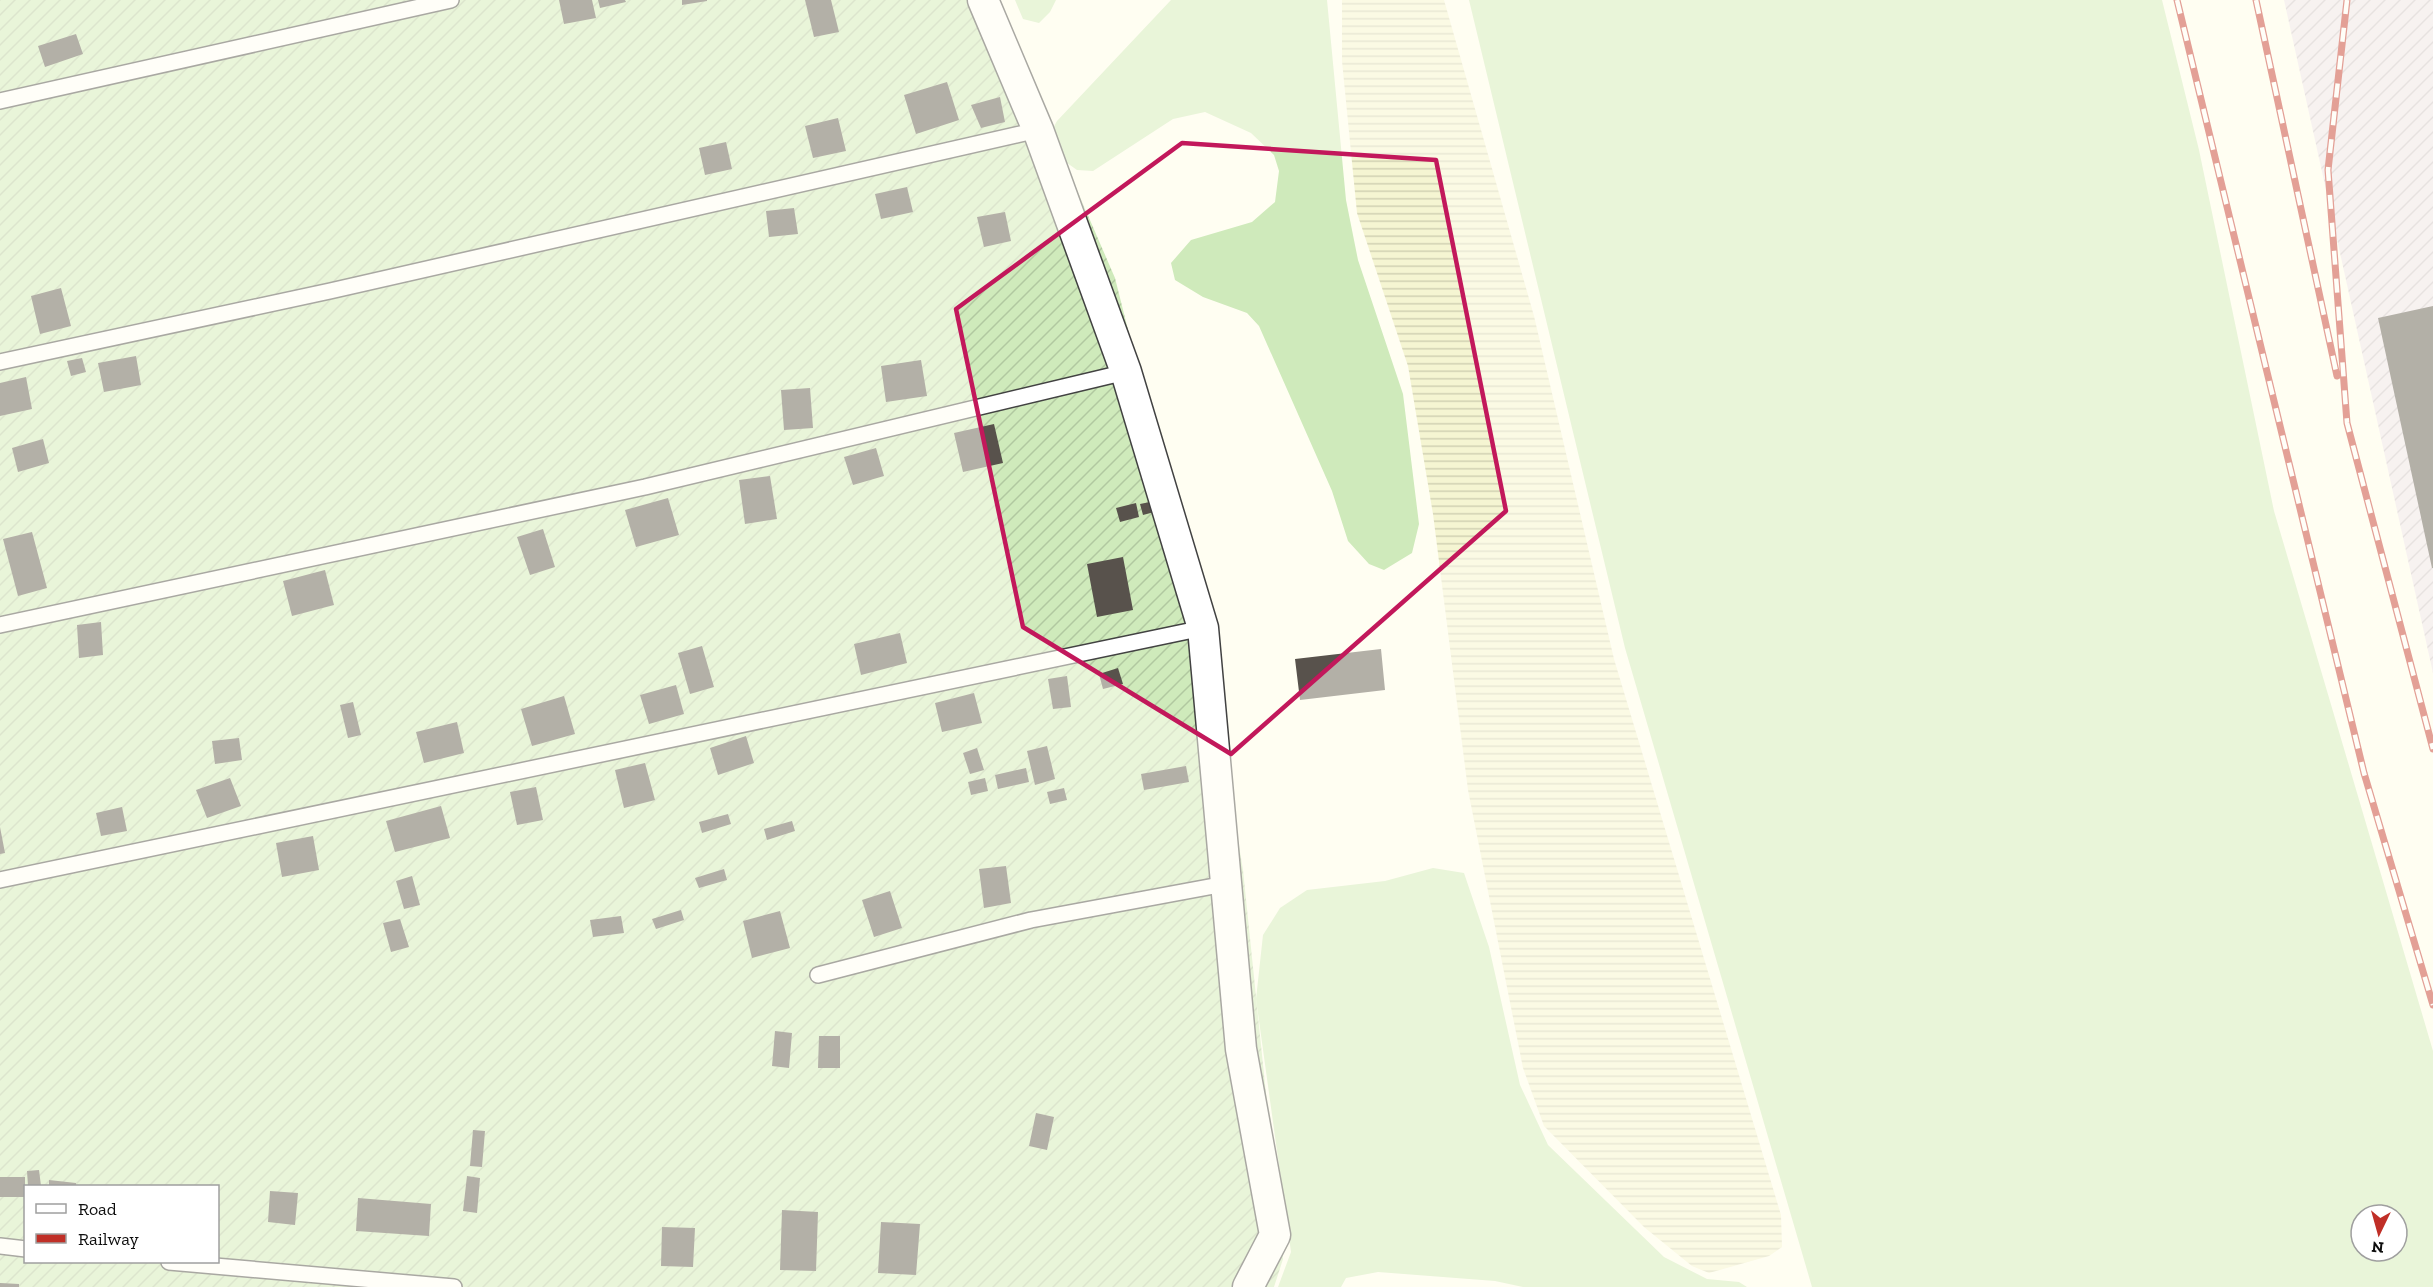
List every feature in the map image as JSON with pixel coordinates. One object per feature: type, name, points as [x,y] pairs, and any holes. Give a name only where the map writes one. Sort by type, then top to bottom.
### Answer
[{"type":"street","points":[[983,0],[1038,130],[1126,372],[1203,628],[1241,1049],[1275,1235],[1248,1287]]},
{"type":"lane","points":[[0,101],[450,0]]},
{"type":"lane","points":[[0,362],[341,289],[1038,130]]},
{"type":"lane","points":[[0,625],[645,487],[1126,372]]},
{"type":"lane","points":[[0,880],[1203,628]]},
{"type":"lane","points":[[818,975],[1031,920],[1225,884]]},
{"type":"lane","points":[[0,1246],[24,1249]]},
{"type":"lane","points":[[180,1263],[454,1287]]},
{"type":"highlighted area","points":[[1182,143],[1436,160],[1506,511],[1231,754],[1023,627],[956,309]]},
{"type":"shaded area","points":[[2284,0],[2433,0],[2433,673]]},
{"type":"green space","points":[[0,0],[995,0],[1115,278],[1203,628],[1243,870],[1283,1259],[1274,1287],[0,1287]]},
{"type":"green space","points":[[1015,0],[1056,0],[1050,12],[1039,23],[1023,19]]},
{"type":"green space","points":[[1171,0],[1327,0],[1346,200],[1358,260],[1403,394],[1419,524],[1412,553],[1384,570],[1369,564],[1348,541],[1332,491],[1259,326],[1247,313],[1203,297],[1175,280],[1171,263],[1191,240],[1252,222],[1275,202],[1279,171],[1274,155],[1251,133],[1205,112],[1173,119],[1093,171],[1077,170],[1050,151],[1049,135],[1057,121]]},
{"type":"green space","points":[[1342,0],[1444,0],[1534,316],[1614,659],[1781,1215],[1782,1247],[1769,1256],[1709,1273],[1692,1266],[1644,1227],[1544,1126],[1523,1068],[1468,790],[1433,514],[1408,366],[1357,213],[1342,61]]},
{"type":"green space","points":[[1469,0],[2162,0],[2199,150],[2274,511],[2433,1051],[2433,1287],[1812,1287],[1625,648]]},
{"type":"green space","points":[[1433,868],[1464,873],[1489,947],[1520,1085],[1548,1145],[1664,1257],[1707,1279],[1739,1282],[1747,1287],[1523,1287],[1495,1281],[1378,1272],[1346,1278],[1341,1287],[1278,1287],[1291,1252],[1256,999],[1263,935],[1280,908],[1307,890],[1385,881]]},
{"type":"building","points":[[559,0],[592,0],[596,18],[564,24]]},
{"type":"building","points":[[598,0],[625,0],[626,2],[600,8]]},
{"type":"building","points":[[682,0],[707,0],[707,1],[682,5]]},
{"type":"building","points":[[805,0],[831,0],[839,32],[814,37]]},
{"type":"building","points":[[76,34],[83,54],[45,67],[38,46]]},
{"type":"building","points":[[947,82],[959,120],[916,134],[904,95]]},
{"type":"building","points":[[1000,97],[1005,122],[981,128],[971,105]]},
{"type":"building","points":[[838,118],[846,151],[813,158],[805,126]]},
{"type":"building","points":[[726,142],[732,169],[705,175],[699,148]]},
{"type":"building","points":[[907,187],[913,212],[881,219],[875,194]]},
{"type":"building","points":[[794,208],[798,234],[769,237],[766,211]]},
{"type":"building","points":[[1005,212],[1011,241],[984,247],[977,217]]},
{"type":"building","points":[[61,288],[71,326],[40,334],[31,296]]},
{"type":"building","points":[[2433,306],[2433,568],[2432,568],[2378,318]]},
{"type":"building","points":[[136,356],[141,385],[104,392],[98,363]]},
{"type":"building","points":[[82,358],[86,372],[71,376],[67,361]]},
{"type":"building","points":[[921,360],[927,396],[886,402],[881,366]]},
{"type":"building","points":[[26,377],[32,409],[0,416],[0,383]]},
{"type":"building","points":[[810,388],[813,428],[784,430],[781,390]]},
{"type":"building","points":[[994,424],[1003,463],[963,472],[954,433]]},
{"type":"building","points":[[43,439],[49,463],[18,472],[12,448]]},
{"type":"building","points":[[876,448],[884,476],[853,485],[844,457]]},
{"type":"building","points":[[770,476],[777,519],[745,524],[739,480]]},
{"type":"building","points":[[668,498],[679,535],[636,547],[625,510]]},
{"type":"building","points":[[1155,501],[1158,511],[1143,515],[1140,504]]},
{"type":"building","points":[[1136,503],[1139,517],[1120,522],[1116,508]]},
{"type":"building","points":[[543,529],[555,567],[530,575],[517,537]]},
{"type":"building","points":[[32,532],[47,588],[18,596],[3,539]]},
{"type":"building","points":[[1123,557],[1133,610],[1097,617],[1087,564]]},
{"type":"building","points":[[325,570],[334,605],[292,616],[283,581]]},
{"type":"building","points":[[101,622],[103,655],[79,658],[77,625]]},
{"type":"building","points":[[900,633],[907,663],[861,675],[854,644]]},
{"type":"building","points":[[702,646],[714,687],[690,694],[678,653]]},
{"type":"building","points":[[1381,649],[1385,690],[1300,700],[1295,659]]},
{"type":"building","points":[[1118,668],[1123,684],[1103,689],[1099,674]]},
{"type":"building","points":[[1067,676],[1071,707],[1053,709],[1048,679]]},
{"type":"building","points":[[676,685],[684,714],[649,724],[640,695]]},
{"type":"building","points":[[974,693],[982,723],[942,732],[935,703]]},
{"type":"building","points":[[564,696],[575,734],[532,746],[521,709]]},
{"type":"building","points":[[353,702],[361,735],[348,738],[340,705]]},
{"type":"building","points":[[457,722],[464,753],[424,763],[416,732]]},
{"type":"building","points":[[746,736],[754,763],[718,775],[710,748]]},
{"type":"building","points":[[239,738],[242,760],[215,764],[212,741]]},
{"type":"building","points":[[1047,746],[1055,779],[1035,785],[1027,751]]},
{"type":"building","points":[[977,748],[984,770],[970,774],[963,753]]},
{"type":"building","points":[[645,763],[655,800],[624,808],[615,770]]},
{"type":"building","points":[[1186,766],[1189,782],[1144,790],[1141,774]]},
{"type":"building","points":[[1026,768],[1029,782],[998,789],[995,775]]},
{"type":"building","points":[[230,778],[241,806],[207,818],[196,790]]},
{"type":"building","points":[[985,778],[988,791],[971,795],[968,782]]},
{"type":"building","points":[[536,787],[543,820],[517,825],[510,792]]},
{"type":"building","points":[[1064,788],[1067,800],[1050,804],[1047,792]]},
{"type":"building","points":[[441,806],[450,838],[395,852],[386,821]]},
{"type":"building","points":[[122,807],[127,831],[101,836],[96,813]]},
{"type":"building","points":[[728,814],[731,824],[702,833],[699,822]]},
{"type":"building","points":[[792,821],[795,831],[767,840],[764,829]]},
{"type":"building","points":[[0,827],[5,853],[0,854]]},
{"type":"building","points":[[313,836],[319,870],[282,877],[276,843]]},
{"type":"building","points":[[1006,866],[1011,903],[984,908],[979,869]]},
{"type":"building","points":[[724,869],[727,880],[699,888],[695,878]]},
{"type":"building","points":[[412,876],[420,905],[404,909],[396,881]]},
{"type":"building","points":[[890,891],[902,928],[874,937],[862,900]]},
{"type":"building","points":[[681,910],[684,920],[656,929],[652,919]]},
{"type":"building","points":[[780,911],[790,948],[752,958],[743,921]]},
{"type":"building","points":[[621,916],[624,933],[593,937],[590,920]]},
{"type":"building","points":[[400,919],[409,947],[391,952],[383,923]]},
{"type":"building","points":[[775,1031],[792,1033],[789,1068],[772,1066]]},
{"type":"building","points":[[819,1036],[840,1036],[840,1068],[818,1068]]},
{"type":"building","points":[[1036,1113],[1054,1117],[1047,1150],[1029,1146]]},
{"type":"building","points":[[473,1130],[485,1131],[482,1167],[470,1166]]},
{"type":"building","points":[[39,1170],[41,1185],[28,1185],[27,1171]]},
{"type":"building","points":[[467,1176],[480,1178],[477,1213],[463,1211]]},
{"type":"building","points":[[0,1177],[25,1177],[24,1197],[0,1197]]},
{"type":"building","points":[[49,1180],[76,1183],[76,1185],[49,1185]]},
{"type":"building","points":[[270,1191],[298,1193],[295,1225],[268,1222]]},
{"type":"building","points":[[358,1198],[431,1204],[429,1236],[356,1231]]},
{"type":"building","points":[[782,1210],[818,1212],[816,1271],[780,1270]]},
{"type":"building","points":[[881,1222],[920,1224],[916,1275],[878,1273]]},
{"type":"building","points":[[662,1227],[695,1228],[693,1267],[661,1266]]},
{"type":"building","points":[[0,1283],[19,1284],[19,1287],[0,1287]]},
{"type":"railway","points":[[2177,0],[2364,773],[2433,1005]]},
{"type":"railway","points":[[2256,0],[2337,376]]},
{"type":"railway","points":[[2347,0],[2328,170],[2347,423],[2433,749]]}]
